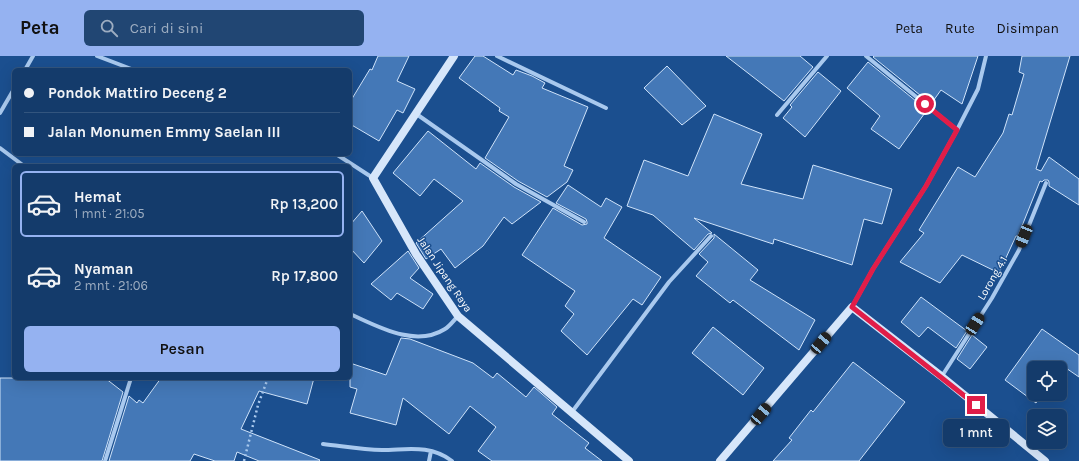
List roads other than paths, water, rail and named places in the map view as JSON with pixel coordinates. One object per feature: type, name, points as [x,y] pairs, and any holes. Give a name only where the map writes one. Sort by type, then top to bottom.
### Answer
[{"type":"street","points":[[26,68],[33,56]]},
{"type":"street","points":[[97,56],[129,68]]},
{"type":"street","points":[[352,164],[373,178],[454,56]]},
{"type":"street","points":[[497,56],[606,108]]},
{"type":"street","points":[[777,115],[827,56]]},
{"type":"street","points":[[866,56],[957,130]]},
{"type":"street","points":[[872,60],[875,56]]},
{"type":"street","points":[[720,461],[852,307],[873,269],[926,186],[957,130],[978,89],[986,56]]},
{"type":"street","points":[[0,113],[12,92]]},
{"type":"street","points":[[415,113],[516,184],[584,222]]},
{"type":"street","points":[[0,148],[21,164]]},
{"type":"street","points":[[339,156],[351,164]]},
{"type":"street","name":"Jalan Jipang Raya","points":[[373,178],[416,254],[458,316],[629,461]]},
{"type":"street","name":"Lorong 4.1","points":[[941,376],[992,298],[1019,250],[1046,183]]},
{"type":"street","points":[[572,412],[669,282],[711,236]]},
{"type":"street","points":[[852,307],[941,376],[1045,461]]},
{"type":"street","points":[[352,315],[385,329],[407,335],[425,336],[444,329],[458,316]]},
{"type":"street","points":[[105,461],[130,380]]},
{"type":"street","points":[[323,444],[381,450],[420,449],[452,461]]},
{"type":"street","points":[[429,461],[431,452]]}]
